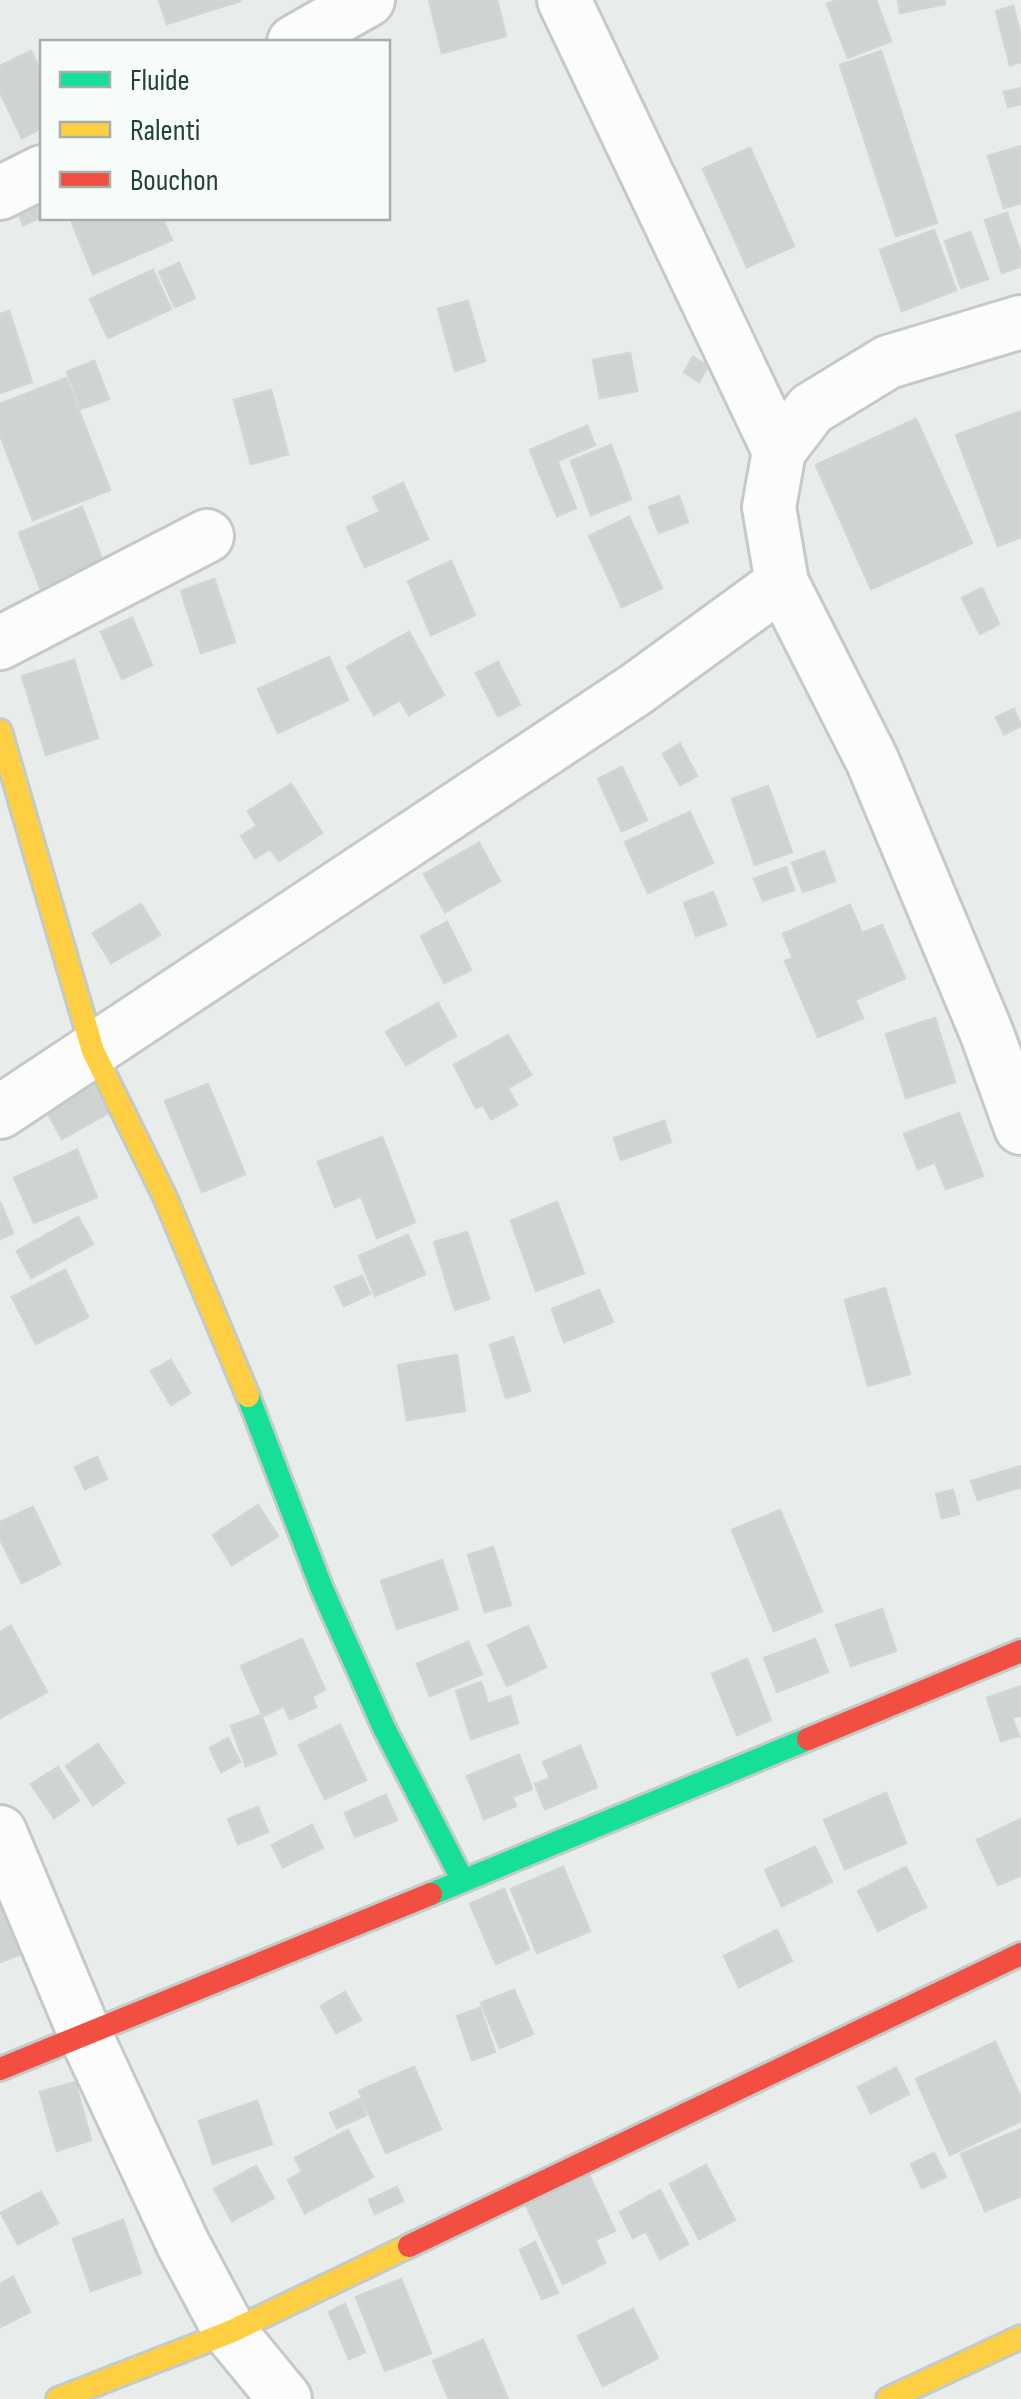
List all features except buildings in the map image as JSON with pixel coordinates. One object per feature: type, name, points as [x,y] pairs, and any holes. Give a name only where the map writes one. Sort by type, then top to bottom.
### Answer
[{"type":"main road","points":[[0,731],[94,1051],[172,1214],[330,1606],[384,1728],[462,1881]]},
{"type":"main road","points":[[0,2069],[1021,1650]]},
{"type":"main road","points":[[58,2399],[230,2332],[1021,1954]]},
{"type":"main road","points":[[888,2399],[1021,2337]]},
{"type":"street","points":[[298,40],[368,0]]},
{"type":"street","points":[[564,0],[779,451]]},
{"type":"street","points":[[0,193],[40,173]]},
{"type":"street","points":[[1021,322],[888,362],[810,409],[779,451],[769,507],[782,584],[872,760],[987,1034],[1021,1128]]},
{"type":"street","points":[[0,644],[207,536]]},
{"type":"street","points":[[0,1112],[635,690],[782,584]]},
{"type":"street","points":[[0,1832],[86,2034],[183,2244],[230,2332],[285,2399]]},
{"type":"traffic: fast","points":[[248,1396],[322,1589],[384,1728],[463,1881]]},
{"type":"traffic: fast","points":[[431,1894],[808,1739]]},
{"type":"traffic: slow","points":[[0,731],[93,1051],[165,1197],[248,1396]]},
{"type":"traffic: slow","points":[[58,2399],[230,2332],[409,2246]]},
{"type":"traffic: slow","points":[[888,2399],[1021,2337]]},
{"type":"traffic: jam","points":[[808,1739],[1021,1651]]},
{"type":"traffic: jam","points":[[0,2069],[431,1894]]},
{"type":"traffic: jam","points":[[409,2246],[1021,1954]]}]
